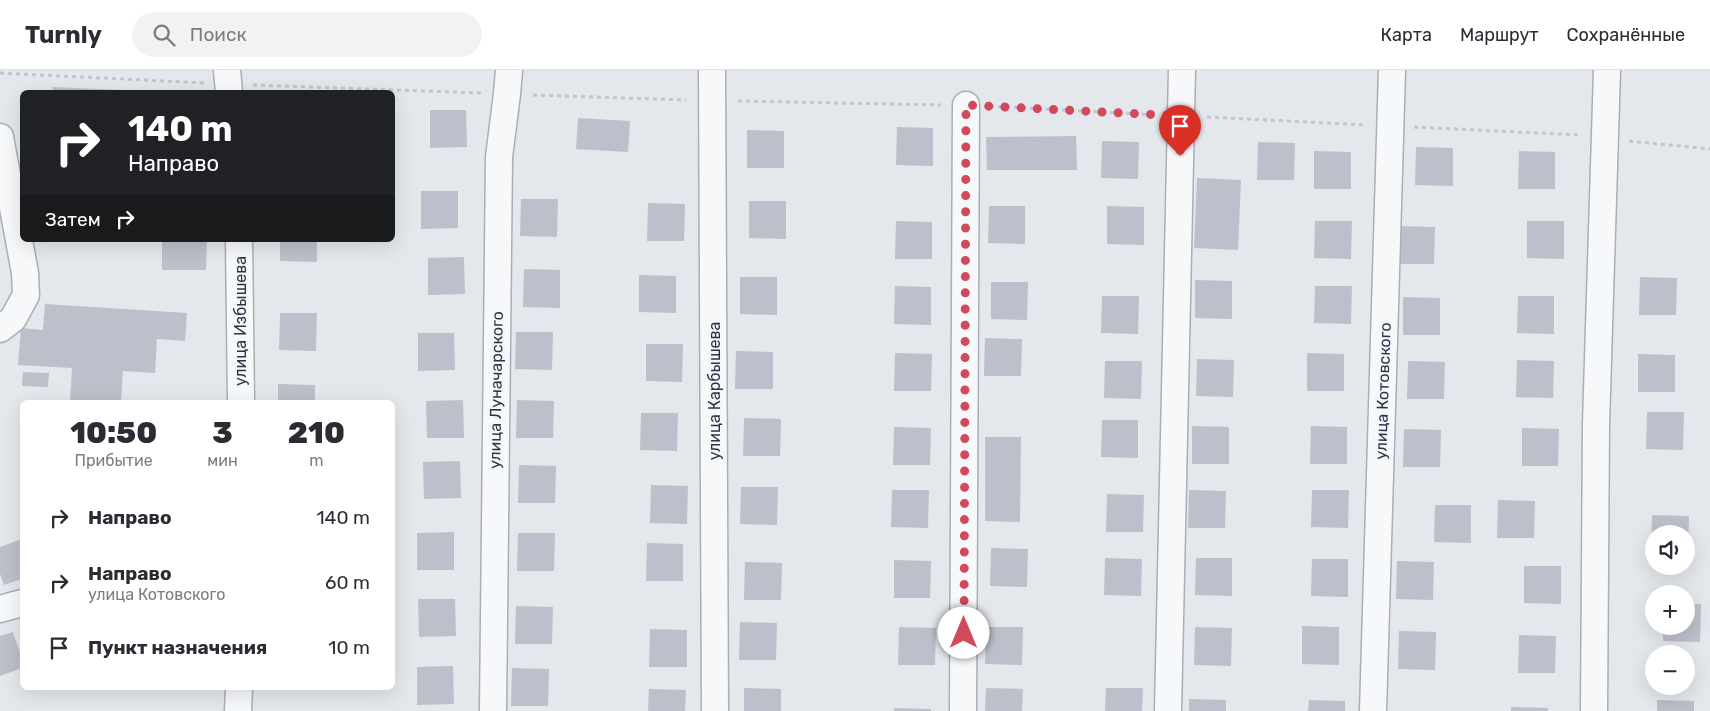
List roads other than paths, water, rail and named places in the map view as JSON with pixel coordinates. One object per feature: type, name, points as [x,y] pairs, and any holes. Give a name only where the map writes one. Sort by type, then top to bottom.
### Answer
[{"type":"street","name":"улица Карбышева","points":[[712,70],[715,711]]},
{"type":"street","points":[[1168,711],[1182,70]]},
{"type":"street","name":"улица Котовского","points":[[1373,711],[1392,70]]},
{"type":"street","points":[[1594,711],[1596,424],[1607,70]]},
{"type":"street","name":"улица Луначарского","points":[[493,711],[499,157],[508,82]]},
{"type":"street","points":[[963,711],[966,105]]},
{"type":"street","points":[[0,140],[25,273],[26,295],[13,318],[0,330]]},
{"type":"street","name":"улица Избышева","points":[[239,242],[241,400]]},
{"type":"street","points":[[0,609],[20,603]]},
{"type":"street","points":[[238,711],[239,690]]}]
